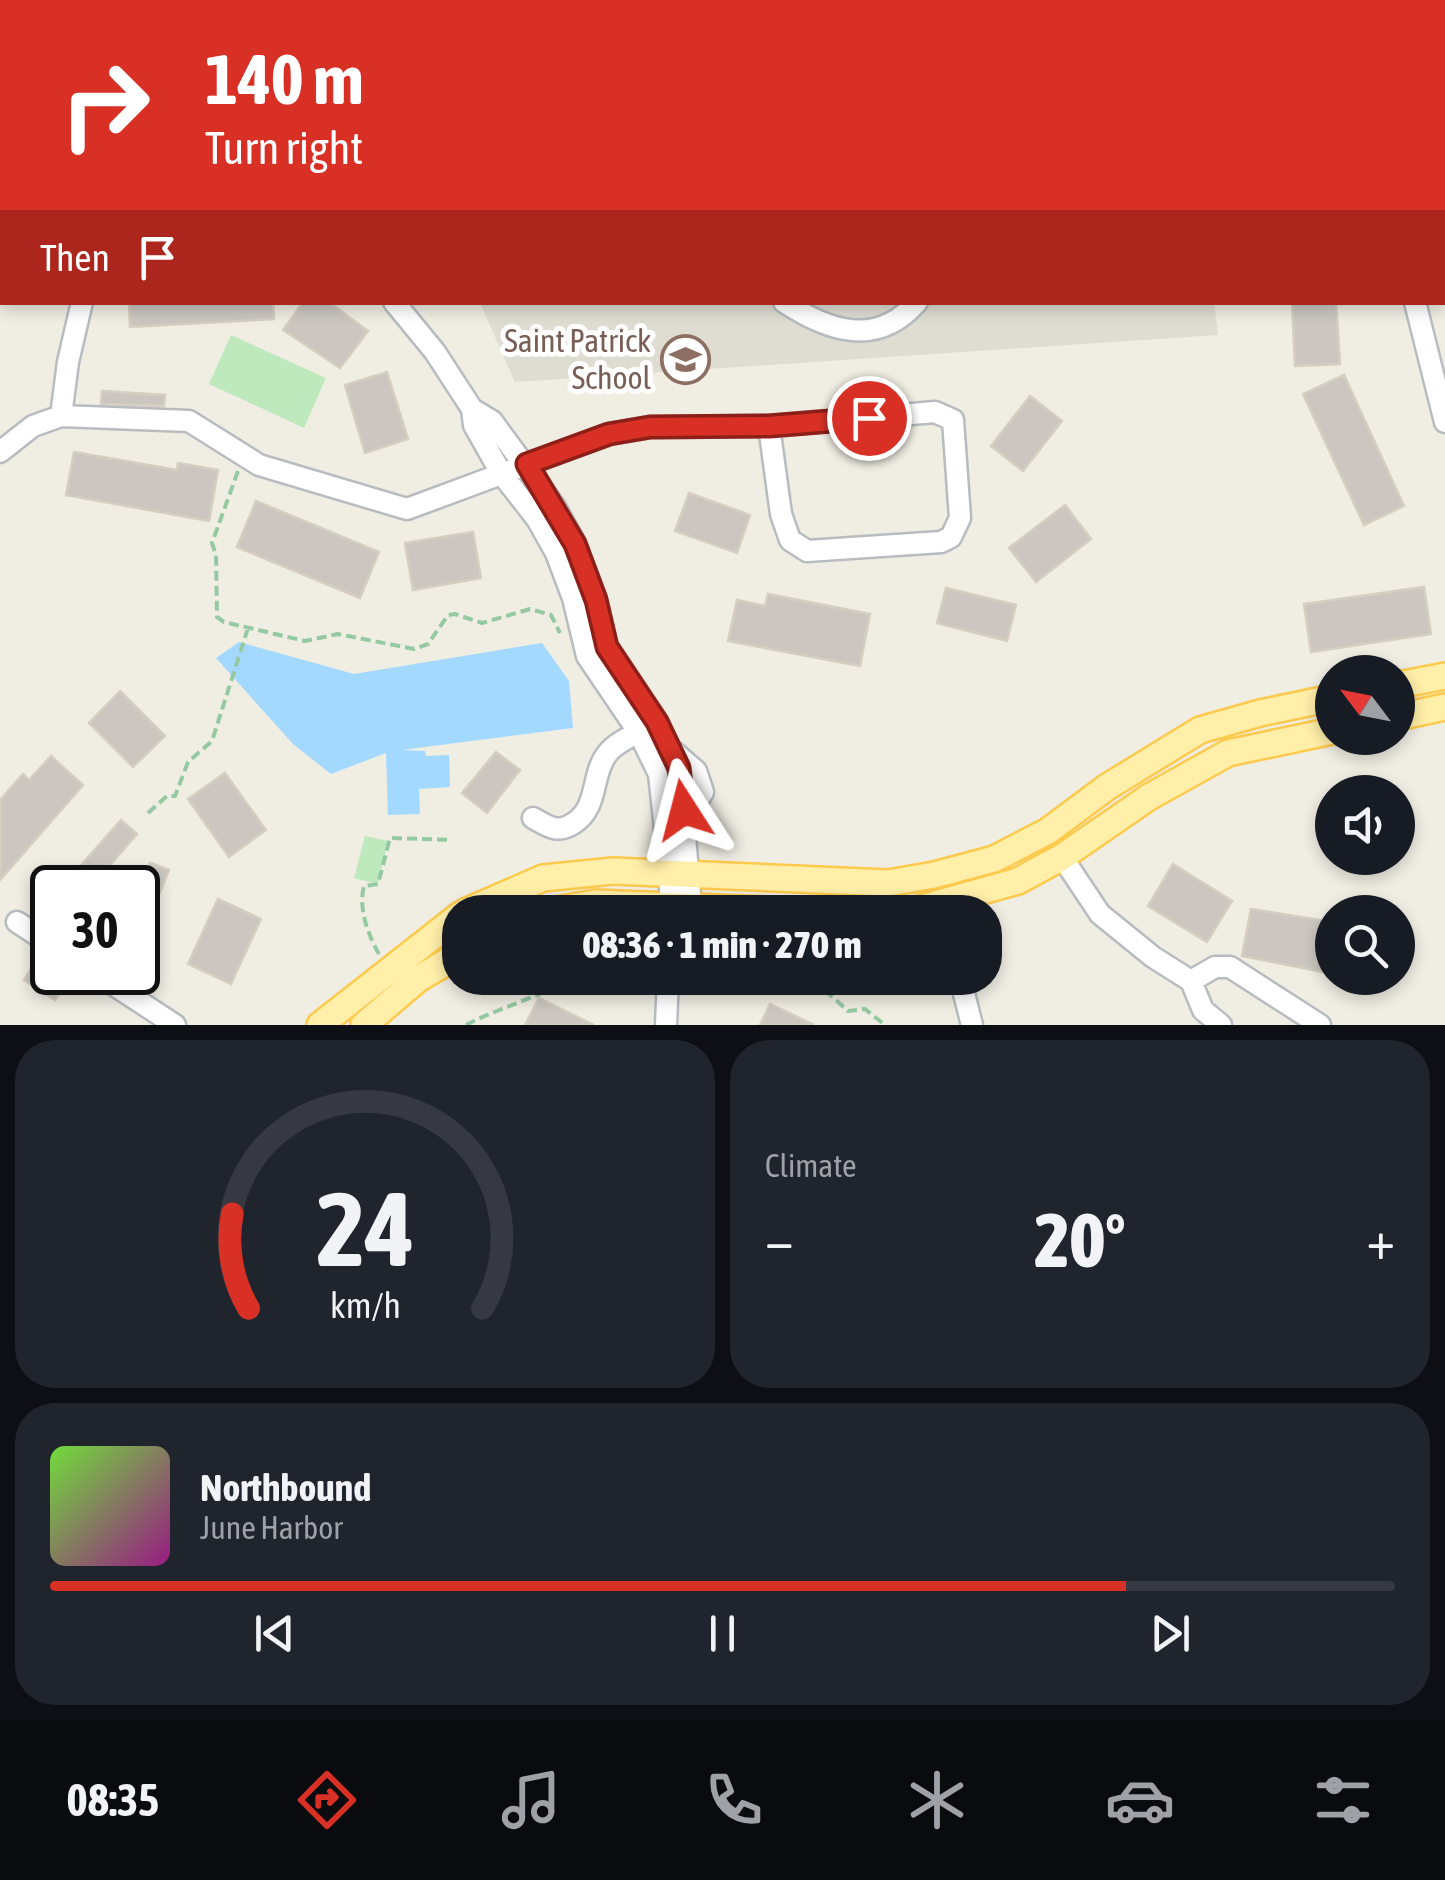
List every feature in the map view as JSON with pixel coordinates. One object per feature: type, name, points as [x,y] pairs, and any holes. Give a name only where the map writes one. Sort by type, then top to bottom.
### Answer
[{"type":"main road","points":[[1415,682],[1445,676]]},
{"type":"main road","points":[[505,895],[543,878],[612,871],[888,884],[934,875],[994,859],[1048,831],[1107,787],[1200,730],[1315,702]]},
{"type":"main road","points":[[1415,714],[1445,707]]},
{"type":"main road","points":[[979,895],[1018,881],[1062,857],[1149,797],[1228,753],[1315,735]]},
{"type":"main road","points":[[1048,831],[1062,857]]},
{"type":"main road","points":[[320,1025],[442,930]]},
{"type":"main road","points":[[364,1025],[418,979],[442,965]]},
{"type":"street","points":[[61,416],[81,305]]},
{"type":"street","points":[[396,305],[435,352],[472,410],[474,425],[502,474],[537,519],[556,553],[573,598],[587,656],[648,728],[696,771],[703,792],[677,815]]},
{"type":"street","points":[[788,305],[814,322],[838,330],[871,330],[891,325],[914,305]]},
{"type":"street","points":[[1416,305],[1445,422]]},
{"type":"street","points":[[472,410],[492,420],[527,464],[575,544],[596,600],[607,647],[648,728],[658,774],[677,815],[678,895]]},
{"type":"street","points":[[0,452],[33,426],[61,416],[188,420],[258,466],[407,509],[609,434],[650,427],[769,426],[936,412],[953,420],[960,518],[951,538],[942,542],[807,551],[790,540],[781,514],[769,426]]},
{"type":"street","points":[[532,818],[554,830],[564,829],[582,818],[592,801],[607,754],[648,728]]},
{"type":"street","points":[[1062,857],[1089,900],[1112,925],[1191,981],[1203,1010],[1221,1025]]},
{"type":"street","points":[[934,875],[939,895]]},
{"type":"street","points":[[17,922],[30,931]]},
{"type":"street","points":[[1191,981],[1215,967],[1230,967],[1320,1025]]},
{"type":"street","points":[[130,995],[176,1025]]},
{"type":"street","points":[[666,1025],[668,995]]},
{"type":"street","points":[[964,995],[972,1025]]},
{"type":"path","points":[[245,456],[212,543],[217,567],[217,617],[305,641],[338,634],[421,649],[448,615],[492,623],[530,609],[551,615],[564,640]]},
{"type":"path","points":[[148,812],[168,796],[174,796],[188,762],[212,741],[248,628]]},
{"type":"path","points":[[381,958],[360,898],[364,886],[378,884],[390,838],[452,840]]},
{"type":"path","points":[[466,1025],[535,995]]},
{"type":"path","points":[[831,995],[848,1011],[865,1009],[884,1025]]},
{"type":"shaded area","name":"Saint Patrick School","points":[[481,305],[1214,305],[1218,335],[515,382]]},
{"type":"green space","points":[[231,335],[326,378],[304,428],[209,384]]},
{"type":"green space","points":[[365,836],[388,841],[378,884],[354,878]]},
{"type":"water","points":[[239,642],[354,674],[542,643],[569,681],[573,728],[402,750],[425,751],[426,756],[449,755],[450,787],[419,789],[420,814],[388,815],[386,753],[331,774],[293,744],[216,658]]},
{"type":"building","points":[[129,305],[273,305],[274,319],[130,327]]},
{"type":"building","points":[[301,305],[333,305],[368,331],[340,368],[283,330]]},
{"type":"building","points":[[1292,305],[1336,305],[1340,364],[1295,366]]},
{"type":"building","points":[[387,372],[408,439],[365,453],[345,385]]},
{"type":"building","points":[[1344,375],[1404,506],[1364,525],[1303,394]]},
{"type":"building","points":[[102,391],[165,395],[164,406],[101,404]]},
{"type":"building","points":[[1030,396],[1062,421],[1023,471],[991,446]]},
{"type":"building","points":[[74,452],[177,470],[178,463],[218,470],[209,521],[66,495]]},
{"type":"building","points":[[689,493],[750,515],[737,553],[675,531]]},
{"type":"building","points":[[256,501],[379,552],[360,598],[237,547]]},
{"type":"building","points":[[1065,505],[1091,539],[1036,582],[1009,548]]},
{"type":"building","points":[[473,532],[481,578],[413,590],[405,543]]},
{"type":"building","points":[[1424,587],[1431,634],[1311,652],[1304,604]]},
{"type":"building","points":[[946,588],[1016,605],[1007,641],[937,623]]},
{"type":"building","points":[[768,594],[870,614],[860,666],[728,641],[737,600],[765,606]]},
{"type":"building","points":[[120,691],[165,736],[133,767],[89,723]]},
{"type":"building","points":[[496,752],[520,770],[487,813],[462,793]]},
{"type":"building","points":[[51,756],[83,785],[0,880],[0,800],[23,774],[29,780]]},
{"type":"building","points":[[225,773],[266,830],[229,857],[188,799]]},
{"type":"building","points":[[121,820],[137,834],[110,865],[81,865]]},
{"type":"building","points":[[1173,864],[1232,901],[1207,942],[1148,906]]},
{"type":"building","points":[[160,867],[169,870],[160,892]]},
{"type":"building","points":[[218,899],[261,919],[231,984],[188,964]]},
{"type":"building","points":[[1251,909],[1315,919],[1315,971],[1242,956]]},
{"type":"building","points":[[539,998],[594,1025],[525,1025]]},
{"type":"building","points":[[770,1004],[814,1025],[760,1025]]},
{"type":"place","name":"Saint Patrick School","points":[[686,359]]},
{"type":"route","points":[[684,810],[679,768],[657,722],[607,647],[596,600],[575,544],[527,464],[609,434],[650,427],[697,429],[869,418]]}]
